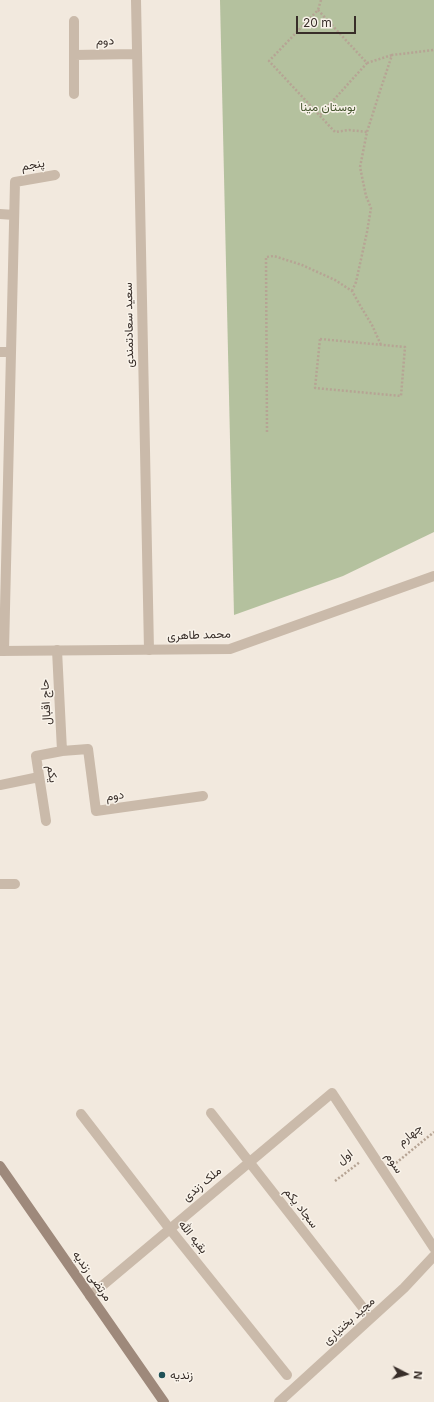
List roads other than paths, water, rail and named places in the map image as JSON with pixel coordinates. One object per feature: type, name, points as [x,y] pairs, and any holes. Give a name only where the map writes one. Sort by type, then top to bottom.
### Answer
[{"type":"main road","name":"مرتضی زندیه","points":[[0,1166],[164,1402]]},
{"type":"street","name":"سعید سعادتمندی","points":[[136,0],[149,650]]},
{"type":"street","points":[[74,21],[74,94]]},
{"type":"street","name":"دوم","points":[[74,55],[137,54]]},
{"type":"street","name":"پنجم","points":[[14,215],[15,182],[55,175]]},
{"type":"street","points":[[0,214],[14,215],[11,352],[5,420],[2,651]]},
{"type":"street","points":[[0,352],[11,352]]},
{"type":"street","name":"محمد طاهری","points":[[2,651],[230,649],[434,576]]},
{"type":"street","name":"حاج اقبال","points":[[56,650],[62,751]]},
{"type":"street","name":"دوم","points":[[62,751],[88,749],[96,811],[203,796]]},
{"type":"street","name":"یکم","points":[[46,821],[36,756],[62,751]]},
{"type":"street","points":[[0,784],[39,776]]},
{"type":"street","points":[[0,884],[15,884]]},
{"type":"street","name":"سوم","points":[[332,1093],[434,1248]]},
{"type":"street","name":"ملک زندی","points":[[90,1296],[169,1228],[332,1093]]},
{"type":"street","name":"سجاد یکم","points":[[211,1113],[371,1318]]},
{"type":"street","name":"بقیه الله","points":[[81,1114],[169,1228],[288,1375]]},
{"type":"street","name":"مجید بختیاری","points":[[279,1402],[404,1288],[434,1256]]},
{"type":"place","name":"زندیه","points":[[162,1375]]},
{"type":"park label","name":"بوستان مینا","points":[[328,107]]}]
